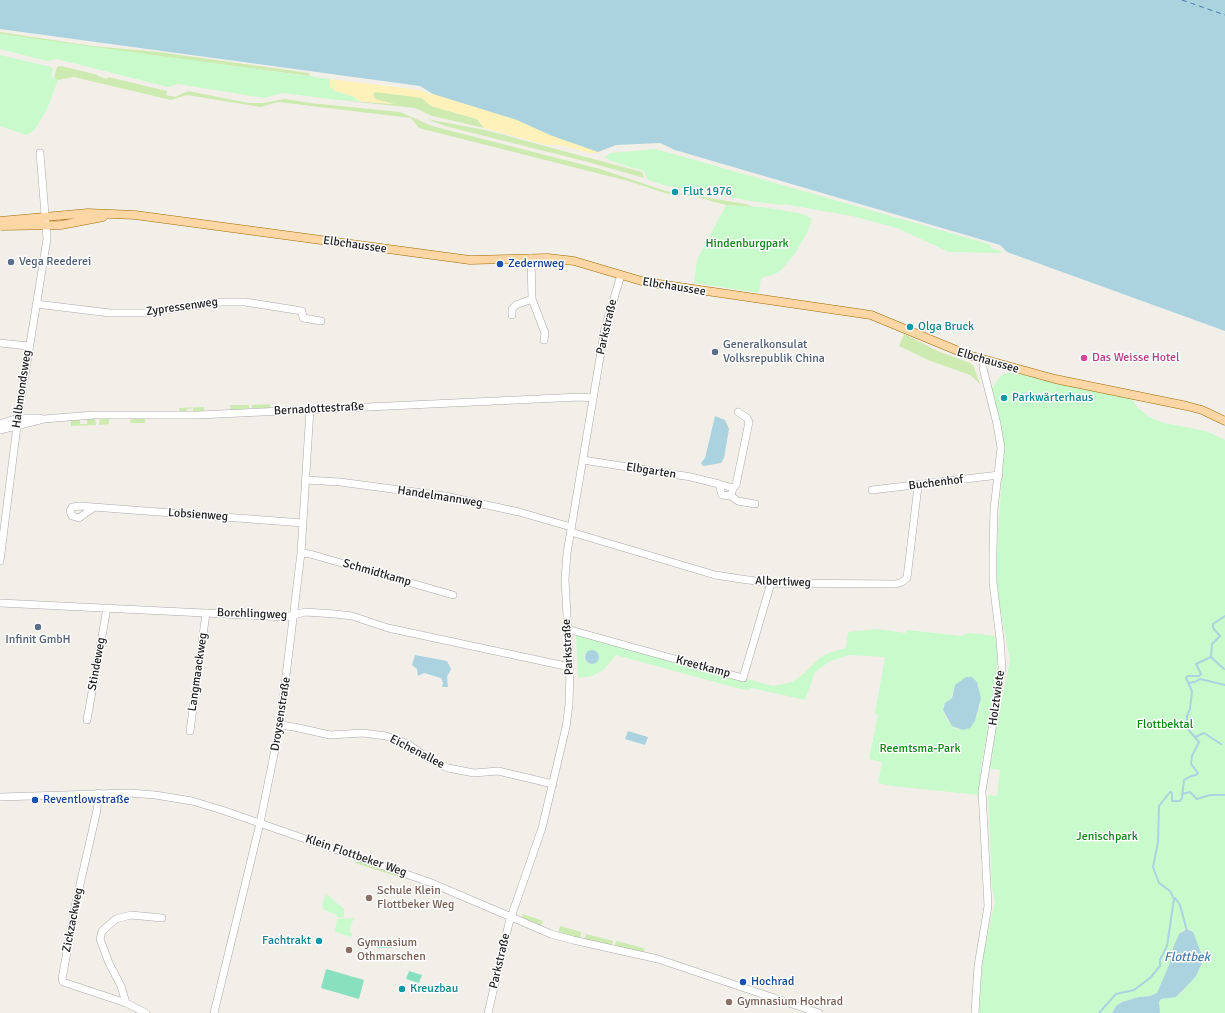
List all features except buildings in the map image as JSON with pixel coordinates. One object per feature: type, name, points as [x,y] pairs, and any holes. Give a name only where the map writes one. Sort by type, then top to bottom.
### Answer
[{"type":"main road","name":"Elbchaussee","points":[[0,226],[47,222],[88,213],[135,215],[448,258],[470,260],[531,258],[574,261],[644,282],[785,304],[862,313],[888,321],[951,350],[983,360],[1055,379],[1187,406],[1202,410],[1225,421]]},
{"type":"main road","name":"Elbchaussee","points":[[0,221],[47,222]]},
{"type":"street","name":"Halbmondsweg","points":[[0,561],[17,421],[28,346],[46,243],[47,222],[40,153]]},
{"type":"street","points":[[531,258],[532,299],[545,334],[544,340]]},
{"type":"street","name":"Parkstraße","points":[[488,1013],[511,917],[538,840],[553,784],[570,705],[570,666],[565,579],[582,460],[608,316],[621,275]]},
{"type":"street","points":[[512,315],[512,309],[516,305],[532,299]]},
{"type":"street","name":"Zypressenweg","points":[[36,304],[110,313],[144,313],[221,302],[245,302],[302,311],[303,318],[321,321]]},
{"type":"street","points":[[0,343],[28,346]]},
{"type":"street","name":"Holztwiete","points":[[975,1013],[978,966],[988,906],[982,791],[1002,668],[993,576],[994,509],[1001,448],[997,424],[982,368],[983,360]]},
{"type":"street","name":"Bernadottestraße","points":[[0,424],[33,417],[44,419],[94,415],[188,415],[580,397],[593,398]]},
{"type":"street","name":"Droysenstraße","points":[[214,1013],[260,823],[280,725],[295,615],[301,553],[310,409]]},
{"type":"street","points":[[731,496],[733,488],[736,485],[749,422],[747,418],[738,412]]},
{"type":"street","name":"Bernadottestraße","points":[[0,430],[17,421]]},
{"type":"street","name":"Elbgarten","points":[[582,460],[650,470],[733,488]]},
{"type":"street","name":"Buchenhof","points":[[872,490],[918,486],[999,475]]},
{"type":"street","name":"Handelmannweg","points":[[306,480],[340,482],[445,496],[519,512],[571,529]]},
{"type":"street","points":[[719,484],[722,495],[731,496],[738,501],[755,504]]},
{"type":"street","name":"Albertiweg","points":[[571,529],[715,575],[771,583],[902,582],[907,578],[918,486]]},
{"type":"street","name":"Lobsienweg","points":[[92,508],[303,523]]},
{"type":"street","name":"Schmidtkamp","points":[[301,553],[310,554],[453,595]]},
{"type":"street","name":"Kreetkamp","points":[[567,629],[743,678],[771,583]]},
{"type":"street","name":"Borchlingweg","points":[[0,603],[286,617],[313,612],[352,616],[388,628],[570,666]]},
{"type":"street","name":"Stindeweg","points":[[87,720],[107,608]]},
{"type":"street","name":"Langmaackweg","points":[[190,730],[206,613]]},
{"type":"street","name":"Eichenallee","points":[[280,725],[330,735],[363,734],[386,736],[401,741],[428,759],[448,768],[474,774],[498,771],[553,784]]},
{"type":"street","name":"Klein Flottbeker Weg","points":[[0,797],[129,793],[172,797],[222,810],[429,882],[563,938],[658,959],[819,1013]]},
{"type":"street","name":"Zickzackweg","points":[[98,794],[97,810],[76,902],[62,979],[63,982],[126,1003],[146,1013]]},
{"type":"street","points":[[126,1003],[121,986],[109,963],[100,939],[102,931],[116,919],[131,915],[162,918]]},
{"type":"green space","points":[[0,32],[93,46],[159,52],[309,73],[310,76],[0,34]]},
{"type":"green space","points":[[0,34],[330,79],[330,87],[335,91],[352,96],[359,101],[338,100],[283,93],[264,98],[178,84],[168,87],[57,59],[47,61],[0,49]]},
{"type":"green space","points":[[0,55],[51,67],[53,69],[51,77],[58,80],[47,109],[34,131],[26,135],[0,126]]},
{"type":"green space","points":[[61,66],[98,75],[107,79],[108,77],[167,91],[166,95],[175,97],[188,91],[249,103],[263,103],[285,99],[400,112],[432,126],[600,169],[666,191],[746,204],[753,207],[726,205],[693,196],[668,194],[628,181],[419,128],[411,118],[278,102],[261,107],[187,95],[171,100],[74,77],[58,80],[54,78],[57,67]]},
{"type":"green space","points":[[375,91],[422,98],[431,106],[477,119],[484,128],[432,116],[415,108],[338,100],[393,104],[375,99],[373,94]]},
{"type":"green space","points":[[427,119],[485,130],[642,172],[644,178],[588,162],[445,126]]},
{"type":"green space","points":[[656,149],[989,244],[992,249],[1000,250],[1002,253],[949,252],[897,228],[852,216],[783,204],[757,202],[663,185],[648,180],[644,171],[611,161],[605,157],[611,153]]},
{"type":"green space","name":"Hindenburgpark","points":[[726,205],[761,207],[793,212],[803,214],[812,219],[807,233],[794,255],[781,270],[775,274],[761,278],[759,293],[694,283],[697,260]]},
{"type":"green space","points":[[904,334],[940,352],[970,363],[974,367],[980,384],[970,375],[928,360],[899,346]]},
{"type":"green space","name":"Jenischpark","points":[[1009,372],[1132,399],[1138,408],[1149,417],[1164,423],[1206,431],[1225,440],[1225,1013],[1160,1013],[1159,1002],[1161,999],[1179,995],[1196,976],[1202,963],[1202,955],[1200,950],[1190,929],[1187,929],[1183,930],[1178,936],[1173,948],[1169,965],[1157,993],[1122,1002],[1116,1006],[1112,1013],[979,1013],[983,955],[995,902],[992,887],[988,795],[997,796],[1000,770],[988,768],[993,756],[991,750],[1010,660],[995,581],[1004,445],[992,388],[1001,376]]},
{"type":"green space","points":[[270,404],[270,408],[252,408],[252,405]]},
{"type":"green space","points":[[230,405],[249,405],[249,408],[231,410]]},
{"type":"green space","points":[[204,407],[204,412],[193,412],[193,408],[187,409],[187,412],[179,412],[179,408]]},
{"type":"green space","points":[[87,418],[95,418],[96,425],[71,426],[71,420],[80,419],[80,424],[87,424]]},
{"type":"green space","points":[[100,418],[109,418],[109,424],[99,425]]},
{"type":"green space","points":[[131,418],[145,419],[145,423],[130,423]]},
{"type":"green space","name":"Reemtsma-Park","points":[[877,629],[906,633],[907,630],[962,636],[969,633],[995,636],[998,650],[996,679],[981,767],[979,795],[892,786],[878,783],[882,762],[869,759],[878,715],[875,713],[885,657],[850,655],[830,661],[815,672],[805,700],[752,688],[748,690],[737,688],[616,655],[603,670],[592,676],[578,678],[576,634],[773,686],[792,682],[801,676],[821,657],[831,652],[846,648],[848,632]],"holes":[[[592,651],[595,664],[589,664],[585,661],[584,655]],[[972,677],[979,687],[980,706],[975,721],[960,730],[948,721],[943,711],[943,706],[951,698],[955,685]]]},
{"type":"green space","points":[[357,860],[405,877],[405,879],[358,864],[355,861]]},
{"type":"green space","points":[[326,894],[344,909],[344,917],[338,918],[337,915],[323,909],[322,904]]},
{"type":"green space","points":[[523,914],[543,921],[541,926],[522,918]]},
{"type":"green space","points":[[354,918],[350,927],[350,933],[353,934],[351,937],[335,932],[337,919]]},
{"type":"green space","points":[[560,926],[581,932],[580,939],[558,933]]},
{"type":"green space","points":[[586,934],[613,941],[612,945],[584,940]]},
{"type":"green space","points":[[377,939],[392,939],[392,948],[377,948]]},
{"type":"green space","points":[[616,941],[644,948],[644,952],[615,946]]},
{"type":"green space","points":[[326,969],[364,980],[359,999],[321,988]]},
{"type":"green space","points":[[409,971],[422,975],[419,983],[406,979]]},
{"type":"sand","points":[[372,74],[429,79],[458,86],[549,115],[593,138],[613,141],[598,153],[589,153],[559,145],[547,145],[484,128],[477,119],[431,106],[422,98],[375,92],[373,94],[375,99],[395,104],[359,101],[352,96],[335,91],[330,87],[330,79],[420,90],[430,95],[431,93],[429,87],[426,85]]},
{"type":"water","points":[[0,0],[1225,0],[1225,331],[1007,252],[1000,245],[675,150],[660,143],[616,145],[598,152],[550,135],[517,120],[433,94],[420,86],[0,29]]},
{"type":"water","points":[[715,416],[725,420],[729,429],[724,458],[721,463],[703,466],[701,463],[705,458]]},
{"type":"water","points":[[589,650],[595,650],[599,654],[599,660],[595,664],[589,664],[585,660],[585,654]]},
{"type":"water","points":[[415,655],[447,661],[451,669],[447,677],[448,687],[442,687],[443,683],[441,678],[424,673],[418,676],[417,669],[412,665]]},
{"type":"water","points":[[966,677],[972,677],[977,682],[981,698],[975,721],[970,728],[963,730],[952,726],[943,710],[945,703],[952,698],[955,685]]},
{"type":"water","points":[[628,731],[648,737],[645,745],[625,739]]},
{"type":"water","name":"Flottbek","points":[[1187,929],[1193,932],[1202,955],[1202,963],[1196,976],[1176,997],[1161,999],[1159,1002],[1160,1013],[1112,1013],[1116,1006],[1122,1002],[1157,993],[1169,965],[1173,948],[1179,934]]},
{"type":"waterway","name":"Flottbek","points":[[1099,1013],[1116,994],[1134,990],[1150,978],[1160,966],[1160,960],[1167,946],[1174,899],[1170,891],[1159,883],[1153,867],[1158,842],[1159,806],[1170,792],[1172,793],[1172,801],[1180,801],[1182,798],[1184,780],[1198,773],[1191,764],[1192,756],[1199,742],[1187,728],[1187,716],[1190,709],[1192,691],[1186,678],[1188,676],[1199,676],[1201,674],[1196,664],[1211,657],[1212,644],[1220,636],[1213,628],[1213,624],[1225,616]]},
{"type":"waterway","points":[[1211,657],[1224,669]]},
{"type":"waterway","points":[[1189,683],[1200,679],[1225,685]]},
{"type":"waterway","points":[[1195,737],[1204,733],[1221,744]]},
{"type":"waterway","points":[[1182,794],[1190,792],[1197,799],[1210,795],[1225,795]]},
{"type":"waterway","name":"Flottbek","points":[[1175,898],[1180,905],[1187,931]]},
{"type":"ferry route","points":[[1182,0],[1225,15]]},
{"type":"place","name":"Flut 1976","points":[[675,192]]},
{"type":"place","name":"Vega Reederei","points":[[11,262]]},
{"type":"place","name":"Zedernweg","points":[[500,264]]},
{"type":"place","name":"Olga Bruck","points":[[910,327]]},
{"type":"place","name":"Generalkonsulat Volksrepublik China","points":[[715,352]]},
{"type":"place","name":"Das Weisse Hotel","points":[[1084,358]]},
{"type":"place","name":"Parkwärterhaus","points":[[1004,398]]},
{"type":"place","name":"Infinit GmbH","points":[[38,627]]},
{"type":"place","name":"Reventlowstraße","points":[[35,800]]},
{"type":"place","name":"Schule Klein Flottbeker Weg","points":[[369,898]]},
{"type":"place","name":"Fachtrakt","points":[[319,941]]},
{"type":"place","name":"Gymnasium Othmarschen","points":[[349,950]]},
{"type":"place","name":"Hochrad","points":[[743,982]]},
{"type":"place","name":"Kreuzbau","points":[[402,989]]},
{"type":"place","name":"Gymnasium Hochrad","points":[[729,1002]]},
{"type":"park label","name":"Flottbektal","points":[[1165,725]]}]
